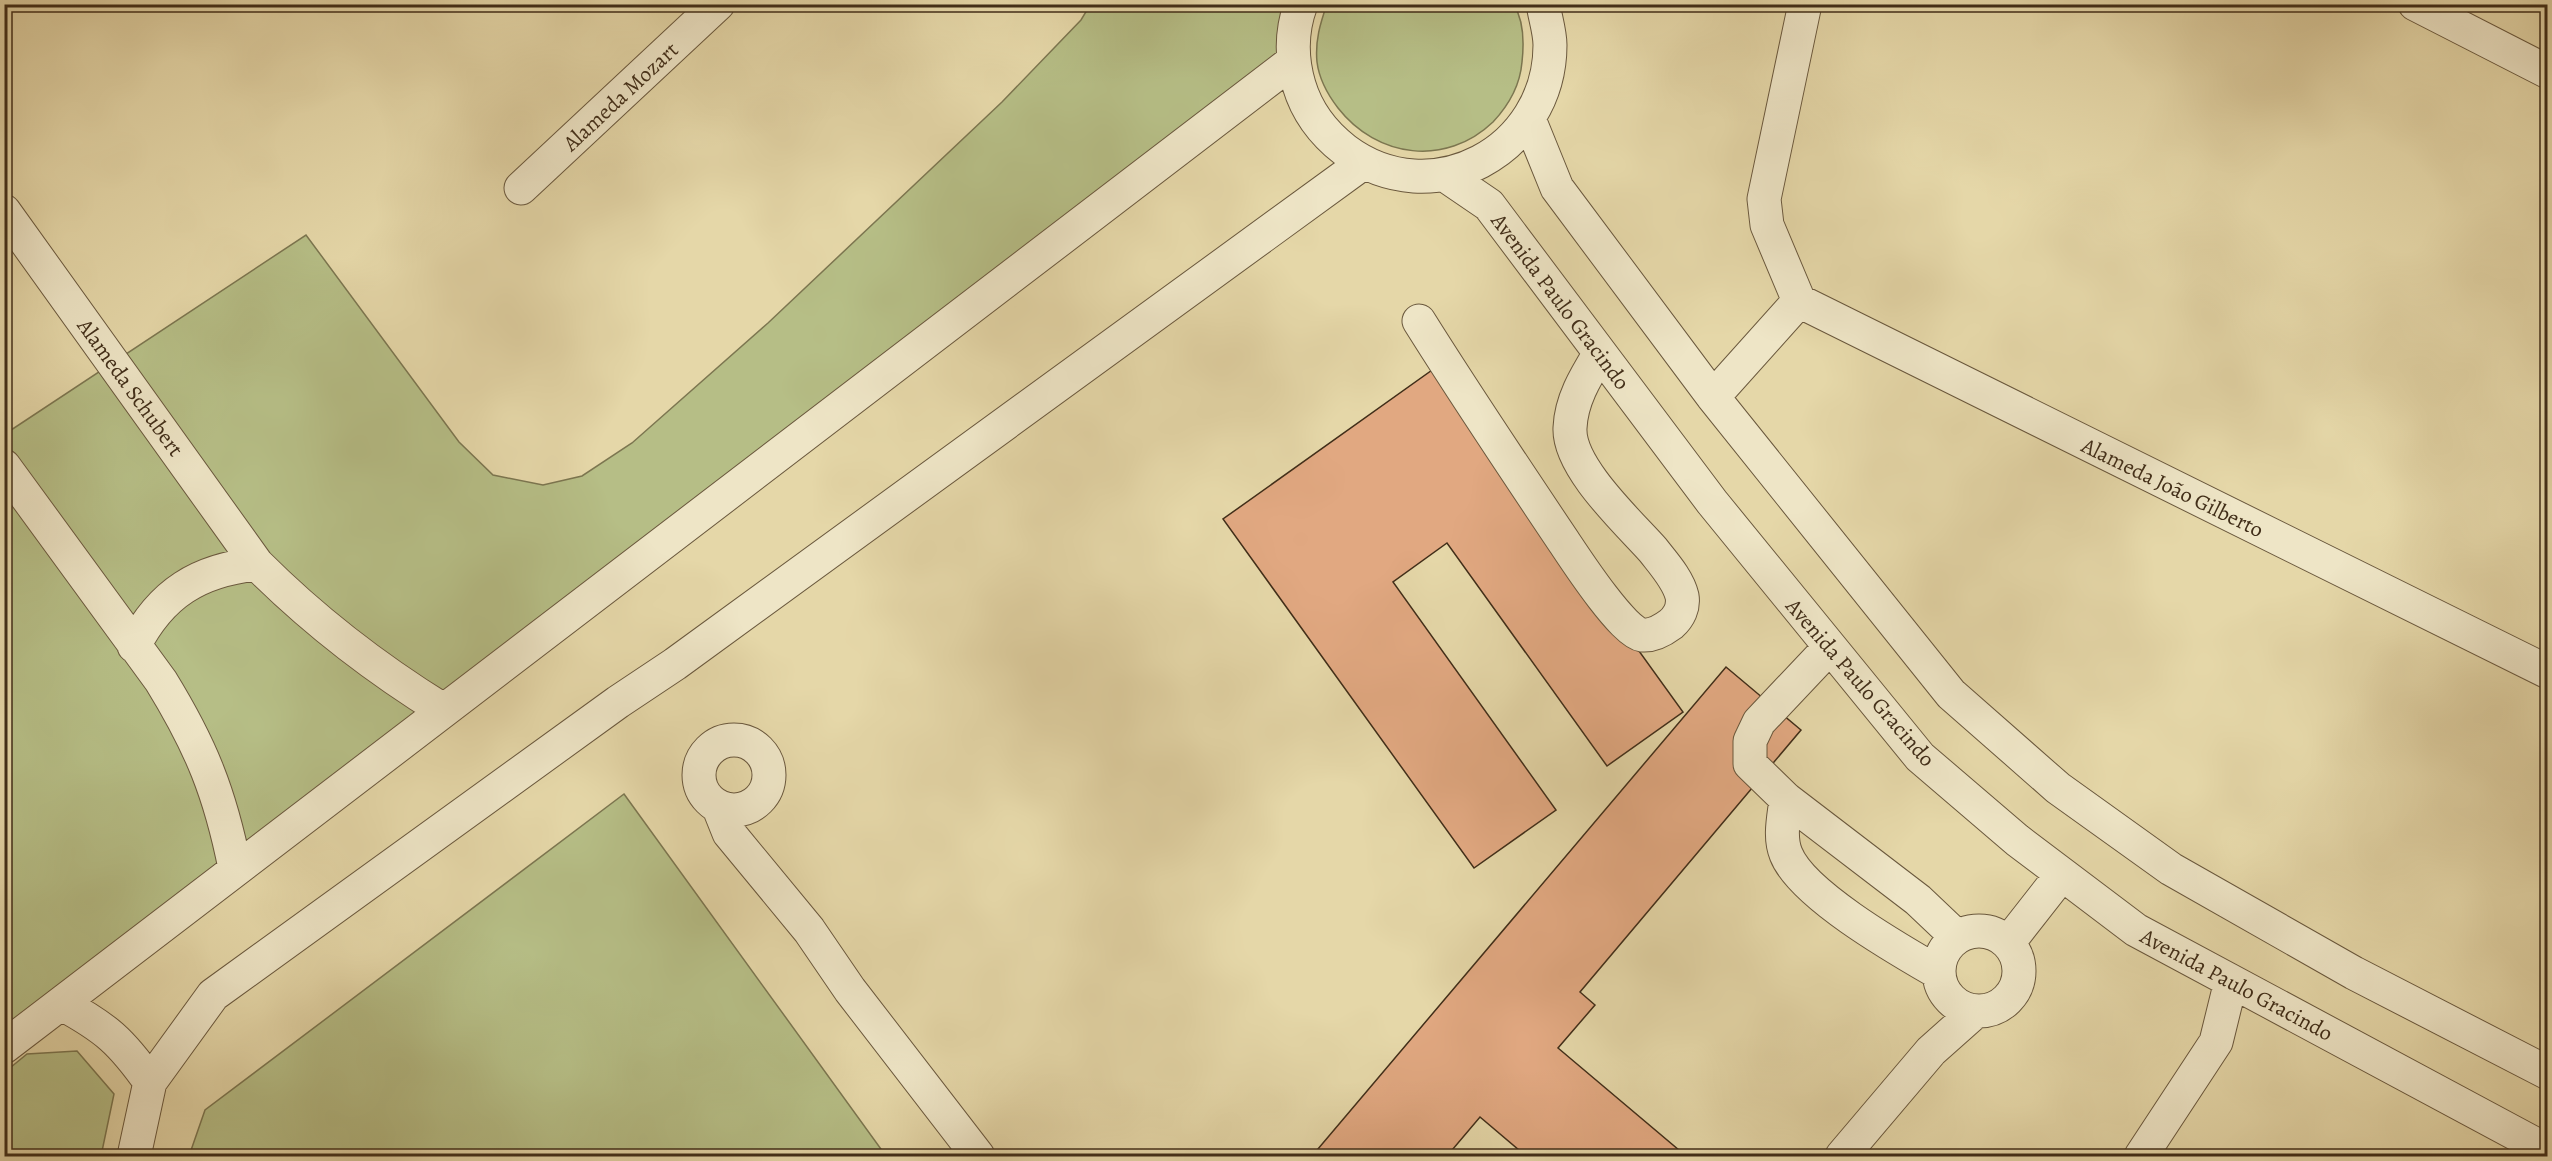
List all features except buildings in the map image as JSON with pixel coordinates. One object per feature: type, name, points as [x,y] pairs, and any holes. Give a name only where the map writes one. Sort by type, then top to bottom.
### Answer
[{"type":"street","name":"Alameda Mozart","points":[[521,188],[718,4]]},
{"type":"street","points":[[1301,4],[1295,20],[1293,62],[1305,103],[1328,137],[1363,163],[1402,176],[1445,175],[1478,164],[1507,145],[1529,119],[1546,83],[1551,44],[1543,4]]},
{"type":"street","points":[[1713,397],[1799,302],[1767,225],[1764,199],[1805,4]]},
{"type":"street","points":[[2415,4],[2547,72]]},
{"type":"street","points":[[4,1047],[235,868],[1293,62]]},
{"type":"street","points":[[1529,119],[1557,188],[1713,397],[1951,694],[2058,788],[2181,875],[2354,973],[2547,1073]]},
{"type":"street","points":[[134,1156],[150,1082],[213,995],[618,702],[675,664],[1363,163]]},
{"type":"street","name":"Avenida Paulo Gracindo","points":[[1445,175],[1489,205],[1712,502],[1920,757],[2017,840],[2136,930],[2547,1151]]},
{"type":"street","name":"Alameda Schubert","points":[[4,211],[257,564],[294,601],[334,634],[375,666],[443,710]]},
{"type":"street","name":"Alameda João Gilberto","points":[[1799,302],[2547,672]]},
{"type":"street","points":[[1419,321],[1470,403],[1582,569],[1621,620],[1634,632],[1648,635],[1667,626],[1679,615],[1682,597],[1677,582],[1635,529],[1592,483],[1578,456],[1570,430],[1573,409],[1583,383],[1600,353]]},
{"type":"street","points":[[4,466],[167,690],[204,758],[219,799],[235,868]]},
{"type":"street","points":[[134,646],[152,616],[176,591],[216,571],[257,564]]},
{"type":"street","points":[[1829,648],[1759,722],[1750,741],[1750,764],[1786,799],[1918,900],[1957,938]]},
{"type":"street","points":[[731,740],[740,740],[758,749],[769,768],[770,780],[766,790],[752,807],[730,811],[720,808],[703,793],[699,783],[699,771],[707,751],[731,740]]},
{"type":"street","points":[[1786,799],[1782,837],[1787,856],[1802,875],[1826,899],[1941,980],[1951,999],[1962,1007],[1976,1011],[1990,1010],[2002,1004],[2019,982],[2020,968],[2016,954],[2008,943],[1997,935],[1983,931],[1969,932],[1957,938],[1947,947],[1940,960],[1941,980],[1931,1051]]},
{"type":"street","points":[[752,807],[761,844],[765,875]]},
{"type":"street","points":[[720,808],[729,833],[809,930],[850,990],[978,1156]]},
{"type":"street","points":[[2008,943],[2062,874]]},
{"type":"street","points":[[2141,1156],[2216,1042],[2231,981]]},
{"type":"street","points":[[62,1004],[97,1023],[127,1049],[150,1082]]},
{"type":"street","points":[[1842,1156],[1931,1051],[1976,1011]]},
{"type":"green space","points":[[1327,4],[1514,5],[1523,33],[1523,48],[1521,71],[1513,95],[1493,122],[1474,136],[1454,146],[1434,151],[1412,151],[1372,138],[1354,125],[1338,108],[1327,92],[1320,74],[1317,62],[1317,40]]},
{"type":"green space","points":[[1090,5],[1305,5],[1292,62],[5,1047],[5,434],[306,235],[459,442],[493,475],[543,485],[582,476],[632,443],[768,323],[1002,102],[1081,20]]},
{"type":"green space","points":[[624,794],[886,1156],[189,1156],[205,1110]]},
{"type":"green space","points":[[77,1051],[114,1094],[101,1156],[5,1156],[5,1072],[27,1054]]}]
